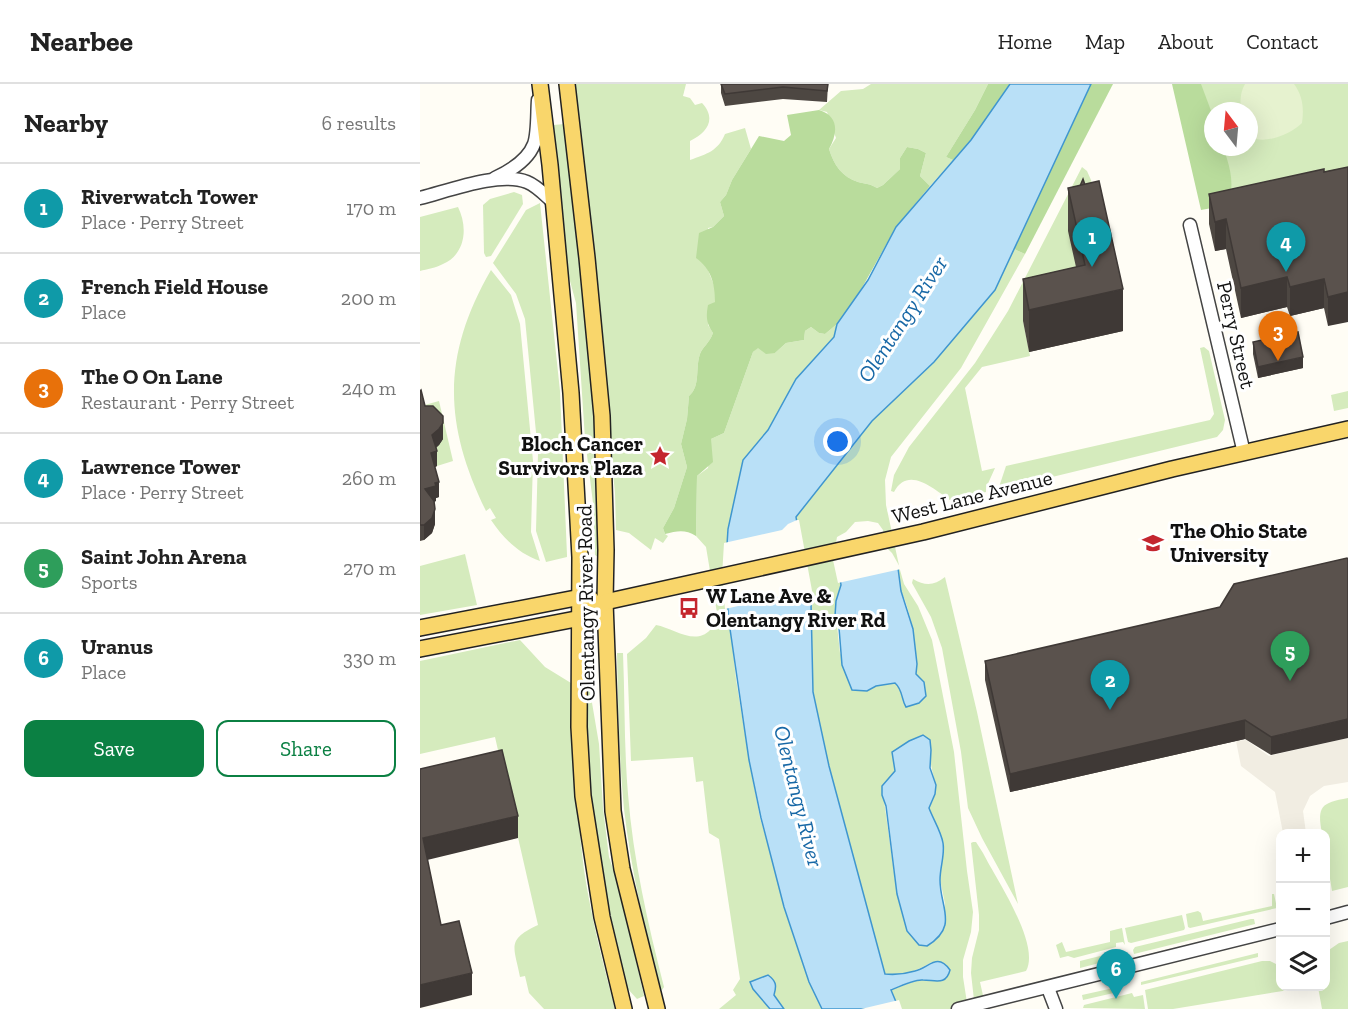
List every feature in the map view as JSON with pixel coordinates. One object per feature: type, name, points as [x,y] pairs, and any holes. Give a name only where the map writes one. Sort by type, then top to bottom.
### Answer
[{"type":"main road","name":"Olentangy River Road","points":[[539,84],[571,393],[581,597],[579,727],[583,796],[602,917],[624,1009]]},
{"type":"main road","name":"Olentangy River Road","points":[[567,84],[602,416],[606,550],[605,602],[613,811],[622,869],[657,1009]]},
{"type":"main road","name":"West Lane Avenue","points":[[420,650],[581,618],[605,602],[923,532],[1348,429]]},
{"type":"main road","name":"West Lane Avenue","points":[[420,628],[581,597],[605,602]]},
{"type":"street","points":[[488,181],[509,171],[525,157],[534,143],[539,84]]},
{"type":"street","points":[[420,198],[488,181],[511,179],[526,182],[538,188],[553,202]]},
{"type":"street","name":"Perry Street","points":[[1190,225],[1244,453]]},
{"type":"street","points":[[1330,917],[1348,912]]},
{"type":"street","points":[[958,1009],[1276,930]]},
{"type":"street","points":[[1048,988],[1056,1009]]},
{"type":"green space","points":[[574,84],[686,84],[683,96],[690,98],[695,105],[702,103],[709,115],[705,130],[690,141],[690,160],[707,154],[719,144],[725,134],[745,128],[751,149],[720,202],[724,216],[713,227],[708,228],[706,265],[715,288],[715,302],[708,325],[713,333],[700,354],[695,387],[689,396],[687,419],[681,444],[687,467],[674,508],[663,528],[668,536],[663,543],[655,538],[651,550],[629,533],[616,530],[615,493]]},
{"type":"green space","points":[[871,84],[988,84],[946,157],[953,160],[930,186],[920,176],[926,153],[918,149],[907,147],[900,158],[900,169],[877,188],[852,180],[843,174],[833,160],[829,149],[836,138],[827,112],[819,110],[841,91],[863,89]]},
{"type":"green space","points":[[988,84],[1010,84],[971,140],[953,160],[946,157],[975,110]]},
{"type":"green space","points":[[1091,84],[1113,84],[1025,254],[1014,249]]},
{"type":"green space","points":[[1172,84],[1201,84],[1208,102],[1204,102],[1204,156],[1226,156],[1229,166],[1230,197],[1212,208],[1201,210]]},
{"type":"green space","points":[[1180,84],[1348,84],[1348,192],[1211,217]]},
{"type":"green space","points":[[1245,84],[1294,84],[1302,103],[1302,123],[1277,137],[1258,139],[1258,102],[1241,102]]},
{"type":"green space","points":[[819,110],[830,116],[833,121],[835,131],[829,149],[836,165],[847,177],[877,188],[883,185],[900,169],[900,158],[907,147],[926,153],[920,176],[930,186],[896,227],[854,302],[837,324],[825,334],[811,327],[805,331],[804,340],[786,343],[775,353],[766,354],[758,348],[753,352],[724,433],[711,439],[713,462],[697,476],[696,536],[681,531],[665,534],[663,528],[674,508],[687,467],[681,444],[687,419],[689,396],[695,387],[700,354],[713,333],[707,316],[708,305],[715,302],[714,289],[709,272],[696,258],[699,233],[713,227],[724,216],[720,202],[759,136],[784,141],[791,135],[787,115]]},
{"type":"green space","points":[[565,124],[592,375],[598,557],[595,555],[593,503],[585,439],[576,303],[567,270],[553,125]]},
{"type":"green space","points":[[1082,167],[1087,171],[1091,180],[1101,223],[1084,303],[1023,321],[1030,356],[982,367],[965,388],[982,471],[995,468],[986,492],[950,500],[929,486],[914,480],[906,480],[894,492],[891,491],[894,475],[909,447],[975,363],[1008,311]]},
{"type":"green space","points":[[514,192],[522,195],[523,204],[491,256],[486,257],[483,205],[490,199]]},
{"type":"green space","points":[[540,203],[560,391],[567,555],[567,557],[546,562],[536,531],[538,453],[525,319],[516,294],[493,263],[526,210]]},
{"type":"green space","points":[[458,207],[464,231],[456,254],[451,260],[420,271],[420,217]]},
{"type":"green space","points":[[1014,249],[1025,254],[961,368],[891,457],[885,480],[886,505],[904,584],[918,606],[932,640],[954,752],[973,912],[971,932],[963,960],[968,1009],[899,1009],[891,990],[921,979],[932,962],[910,972],[885,975],[829,766],[813,692],[811,603],[796,517],[872,421],[934,362],[995,290]],"holes":[[[838,566],[901,591],[913,632],[916,674],[924,682],[926,696],[919,703],[903,702],[900,688],[895,683],[876,686],[867,691],[840,653],[835,607],[841,585]],[[931,750],[930,757],[936,789],[929,808],[938,828],[940,879],[945,904],[942,933],[926,946],[907,931],[897,894],[882,786],[895,771]]]},
{"type":"green space","points":[[491,270],[511,295],[520,324],[533,461],[531,532],[540,561],[512,545],[491,520],[496,518],[490,508],[486,511],[472,479],[462,448],[456,418],[454,389],[457,360],[475,301]]},
{"type":"green space","points":[[837,324],[834,337],[796,379],[768,430],[743,460],[728,529],[725,576],[736,679],[760,818],[809,982],[822,1009],[784,1009],[773,995],[768,975],[750,983],[770,1009],[719,1009],[736,995],[733,990],[740,979],[719,839],[709,833],[703,781],[696,782],[693,757],[631,761],[627,654],[646,638],[656,625],[684,635],[698,636],[704,635],[715,625],[717,613],[706,547],[696,536],[697,476],[708,468],[711,439],[724,433],[753,352],[758,347],[766,353],[775,353],[786,343],[804,340],[805,331],[811,327],[825,334]]},
{"type":"green space","points":[[1204,347],[1209,351],[1225,420],[1223,430],[1217,437],[998,490],[1006,466],[1210,420],[1214,414],[1200,348]]},
{"type":"green space","points":[[1348,391],[1348,408],[1334,411],[1331,395]]},
{"type":"green space","points":[[439,401],[453,461],[437,466],[421,406]]},
{"type":"green space","points":[[465,554],[477,605],[420,615],[420,566]]},
{"type":"green space","points":[[945,577],[977,712],[1018,904],[968,808],[961,752],[942,648],[931,617],[912,583],[913,579],[925,584],[933,583]]},
{"type":"green space","points":[[520,640],[545,667],[571,683],[575,776],[584,870],[615,1009],[544,1009],[529,993],[525,976],[520,977],[515,945],[521,935],[538,925],[495,737],[420,754],[420,661]]},
{"type":"green space","points":[[617,653],[623,653],[625,742],[633,843],[664,987],[662,990],[644,922],[627,832],[622,790]]},
{"type":"green space","points":[[586,662],[590,664],[590,691],[599,744],[609,857],[620,890],[644,996],[637,999],[627,988],[606,895],[592,808]]},
{"type":"green space","points":[[1348,798],[1348,887],[1332,891],[1330,829],[1322,829],[1320,817],[1323,807]]},
{"type":"green space","points":[[976,842],[983,853],[1015,912],[1027,945],[1029,959],[1026,971],[980,982],[986,1009],[975,1009],[971,973],[979,930],[971,843]]},
{"type":"green space","points":[[1272,894],[1274,894],[1276,908],[1188,927],[1186,914],[1198,911],[1203,921],[1272,906]]},
{"type":"green space","points":[[1182,915],[1184,930],[1128,942],[1125,928]]},
{"type":"green space","points":[[1254,919],[1255,924],[1134,954],[1135,947]]},
{"type":"green space","points":[[1122,928],[1125,945],[1123,942],[1116,943],[1116,947],[1074,958],[1068,956],[1060,958],[1056,945],[1062,942],[1066,952],[1110,942],[1110,931]]},
{"type":"green space","points":[[1348,941],[1348,1009],[1322,1009],[1319,991],[1330,991],[1330,949],[1339,943]]},
{"type":"green space","points":[[1258,953],[1258,957],[1141,985],[1141,982]]},
{"type":"green space","points":[[1108,954],[1111,960],[1080,968],[1080,961]]},
{"type":"green space","points":[[1262,961],[1270,961],[1276,964],[1276,991],[1283,991],[1173,1009],[1148,1009],[1145,990]]},
{"type":"green space","points":[[1118,987],[1118,992],[1083,1000],[1082,995]]},
{"type":"green space","points":[[1132,993],[1134,997],[1143,995],[1145,1009],[1083,1008],[1084,1005]]},
{"type":"shaded area","points":[[1348,738],[1348,782],[1324,786],[1310,796],[1303,811],[1305,829],[1282,829],[1275,792],[1241,766],[1236,741],[1246,740],[1269,756]]},
{"type":"water","name":"Olentangy River","points":[[1010,84],[1091,84],[995,290],[934,362],[872,421],[796,517],[811,603],[813,692],[829,766],[885,974],[911,972],[937,962],[941,962],[950,970],[943,980],[916,981],[891,990],[899,1009],[822,1009],[809,982],[784,907],[749,760],[729,622],[725,576],[728,529],[743,460],[768,430],[796,379],[834,337],[837,324],[868,280],[896,227],[971,140]]},
{"type":"water","points":[[883,549],[898,568],[901,591],[913,629],[916,674],[924,682],[926,696],[919,703],[906,707],[895,683],[876,686],[867,691],[852,690],[842,665],[839,628],[835,616],[836,601],[841,585],[838,566]]},
{"type":"water","points":[[923,735],[930,740],[930,768],[936,785],[929,808],[943,843],[940,880],[946,916],[943,931],[927,946],[919,945],[907,931],[897,894],[886,806],[882,795],[882,786],[895,771],[892,752]]},
{"type":"water","points":[[768,975],[775,984],[774,995],[784,1009],[770,1009],[753,989],[750,982]]},
{"type":"pier","points":[[799,520],[813,596],[802,596],[795,593],[725,609],[722,576],[724,543],[782,530]]},
{"type":"pier","points":[[855,522],[878,523],[883,530],[886,547],[901,569],[838,583],[833,560],[837,537],[846,532]]},
{"type":"pier","points":[[899,1000],[902,1009],[861,1009]]},
{"type":"building","points":[[721,84],[828,84],[827,91],[783,87],[725,94]]},
{"type":"building","points":[[1348,167],[1348,292],[1328,297],[1324,279],[1290,287],[1287,277],[1241,288],[1226,219],[1215,222],[1209,194],[1324,169],[1324,172]]},
{"type":"building","points":[[1099,181],[1123,289],[1029,310],[1023,279],[1085,265],[1068,188]]},
{"type":"building","points":[[1298,332],[1303,357],[1258,367],[1253,342]]},
{"type":"building","points":[[421,390],[425,406],[433,406],[443,416],[443,423],[432,435],[437,451],[431,453],[439,482],[435,483],[436,486],[425,489],[434,501],[435,509],[432,518],[424,525],[420,525]]},
{"type":"building","points":[[1347,558],[1348,719],[1271,737],[1245,720],[1010,774],[985,661],[1220,607],[1234,584]]},
{"type":"building","points":[[502,750],[518,816],[423,838],[441,925],[459,921],[472,973],[420,985],[420,769]]},
{"type":"place","name":"Riverwatch Tower","points":[[1092,267]]},
{"type":"place","name":"Lawrence Tower","points":[[1286,272]]},
{"type":"place","name":"The O On Lane","points":[[1278,361]]},
{"type":"place","name":"Bloch Cancer Survivors Plaza","points":[[660,456]]},
{"type":"place","name":"The Ohio State University","points":[[1153,543]]},
{"type":"place","name":"W Lane Ave & Olentangy River Rd","points":[[689,608]]},
{"type":"place","name":"Saint John Arena","points":[[1290,681]]},
{"type":"place","name":"French Field House","points":[[1110,710]]},
{"type":"place","name":"Uranus","points":[[1116,999]]}]
